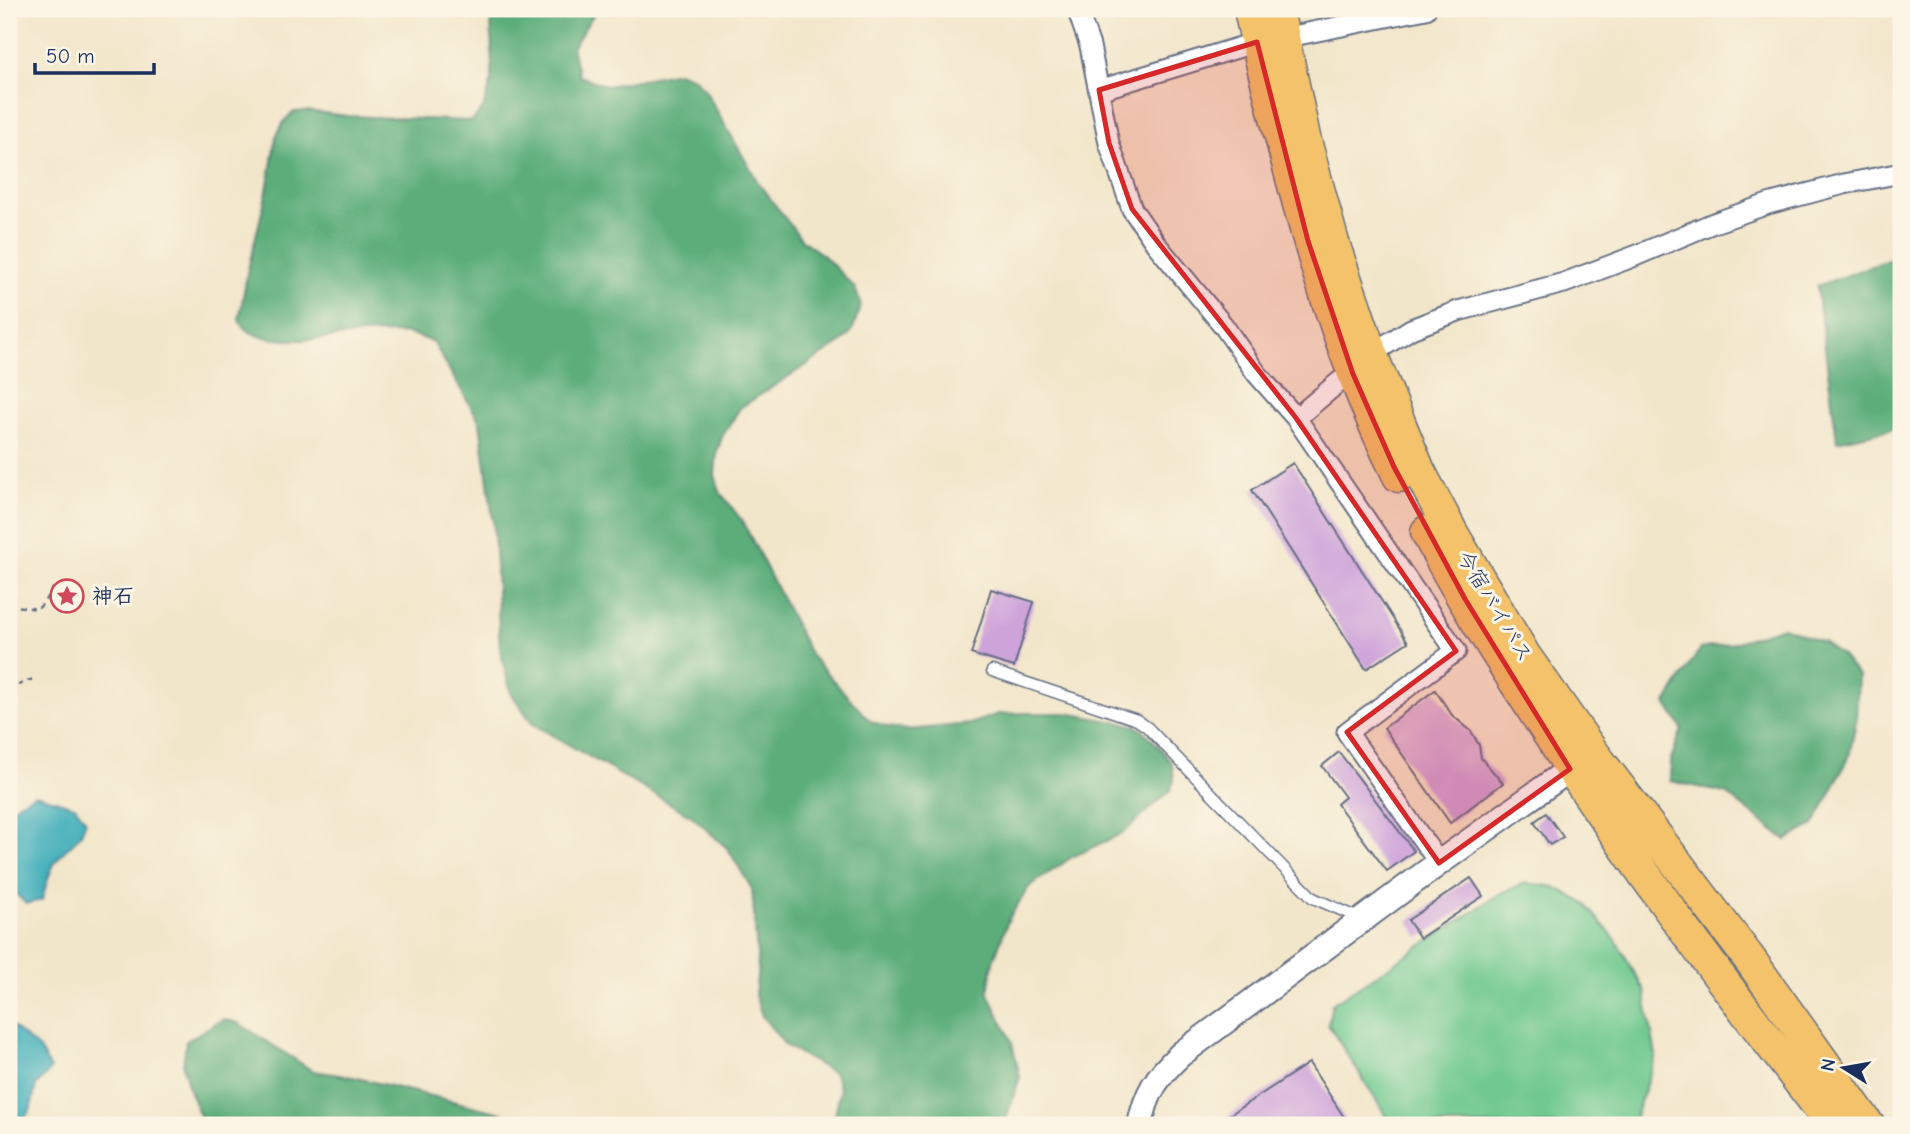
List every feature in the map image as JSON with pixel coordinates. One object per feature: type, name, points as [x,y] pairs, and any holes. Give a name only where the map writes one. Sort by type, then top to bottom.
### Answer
[{"type":"highway","name":"今宿バイパス","points":[[1250,9],[1272,30],[1308,241],[1362,364],[1394,467],[1431,540],[1496,651],[1581,761],[1748,957],[1868,1125]]},
{"type":"highway","name":"今宿バイパス","points":[[1581,761],[1718,976],[1833,1125]]},
{"type":"street","points":[[1077,9],[1090,46],[1109,143],[1132,209],[1172,265],[1296,418],[1456,651],[1347,733],[1439,863]]},
{"type":"street","points":[[1099,90],[1272,30],[1426,9]]},
{"type":"street","points":[[1296,418],[1410,329],[1458,311],[1564,283],[1768,204],[1844,184],[1901,173]]},
{"type":"street","points":[[1140,1125],[1145,1101],[1153,1084],[1165,1068],[1181,1054],[1581,761]]},
{"type":"lane","points":[[992,671],[1138,720],[1313,898],[1350,914],[1358,923]]},
{"type":"path","points":[[9,606],[37,609],[44,605],[48,592],[55,586],[65,587],[71,588],[75,593],[75,599],[68,605],[59,602],[57,596],[65,587]]},
{"type":"path","points":[[9,689],[35,678]]},
{"type":"highlighted area","points":[[1257,42],[1308,241],[1353,374],[1394,467],[1465,599],[1570,769],[1439,863],[1347,732],[1456,651],[1296,418],[1132,209],[1109,143],[1099,90]]},
{"type":"green space","points":[[491,9],[597,9],[572,48],[579,76],[607,86],[678,72],[694,78],[705,90],[759,184],[802,240],[823,255],[855,288],[861,305],[852,331],[842,342],[740,408],[722,437],[717,452],[715,475],[720,492],[743,522],[811,656],[870,721],[888,727],[907,730],[970,724],[998,714],[1066,713],[1133,725],[1143,730],[1172,764],[1174,781],[1169,792],[1123,833],[1072,857],[1029,887],[1009,918],[993,962],[988,992],[1012,1042],[1020,1077],[1004,1125],[833,1125],[840,1091],[835,1074],[786,1046],[762,1016],[755,995],[758,968],[752,889],[728,849],[693,817],[533,724],[511,693],[500,650],[494,528],[480,422],[433,342],[401,333],[276,339],[247,330],[239,320],[276,136],[285,120],[294,112],[307,111],[348,116],[472,121],[483,109],[492,79]]},
{"type":"green space","points":[[1901,246],[1901,427],[1837,441],[1817,286],[1894,258]]},
{"type":"green space","points":[[1783,627],[1823,642],[1843,657],[1858,676],[1856,721],[1849,757],[1814,825],[1786,840],[1725,793],[1670,781],[1671,759],[1682,729],[1666,703],[1700,649],[1734,643]]},
{"type":"green space","points":[[1526,883],[1555,887],[1584,903],[1616,940],[1644,990],[1656,1056],[1632,1125],[1392,1125],[1328,1024],[1332,1004],[1501,893]]},
{"type":"green space","points":[[223,1019],[238,1023],[313,1071],[353,1077],[501,1113],[534,1125],[204,1125],[189,1090],[183,1066],[186,1041]]},
{"type":"water","points":[[35,794],[75,806],[86,821],[78,837],[53,867],[42,900],[26,904],[13,891],[9,893],[9,811]]},
{"type":"water","points":[[9,1024],[39,1049],[51,1069],[36,1086],[30,1111],[24,1119],[9,1115]]},
{"type":"building","points":[[1293,463],[1408,642],[1366,669],[1252,490]]},
{"type":"building","points":[[991,589],[1034,602],[1014,667],[971,654]]},
{"type":"building","points":[[1435,690],[1452,715],[1471,731],[1479,745],[1481,758],[1503,783],[1450,823],[1384,728]]},
{"type":"building","points":[[1339,752],[1414,851],[1387,871],[1337,804],[1345,797],[1322,766]]},
{"type":"building","points":[[1546,813],[1563,837],[1550,845],[1534,822]]},
{"type":"building","points":[[1471,878],[1483,896],[1420,938],[1408,920]]},
{"type":"building","points":[[1309,1063],[1349,1125],[1214,1125]]},
{"type":"place","name":"神石","points":[[67,596]]}]
